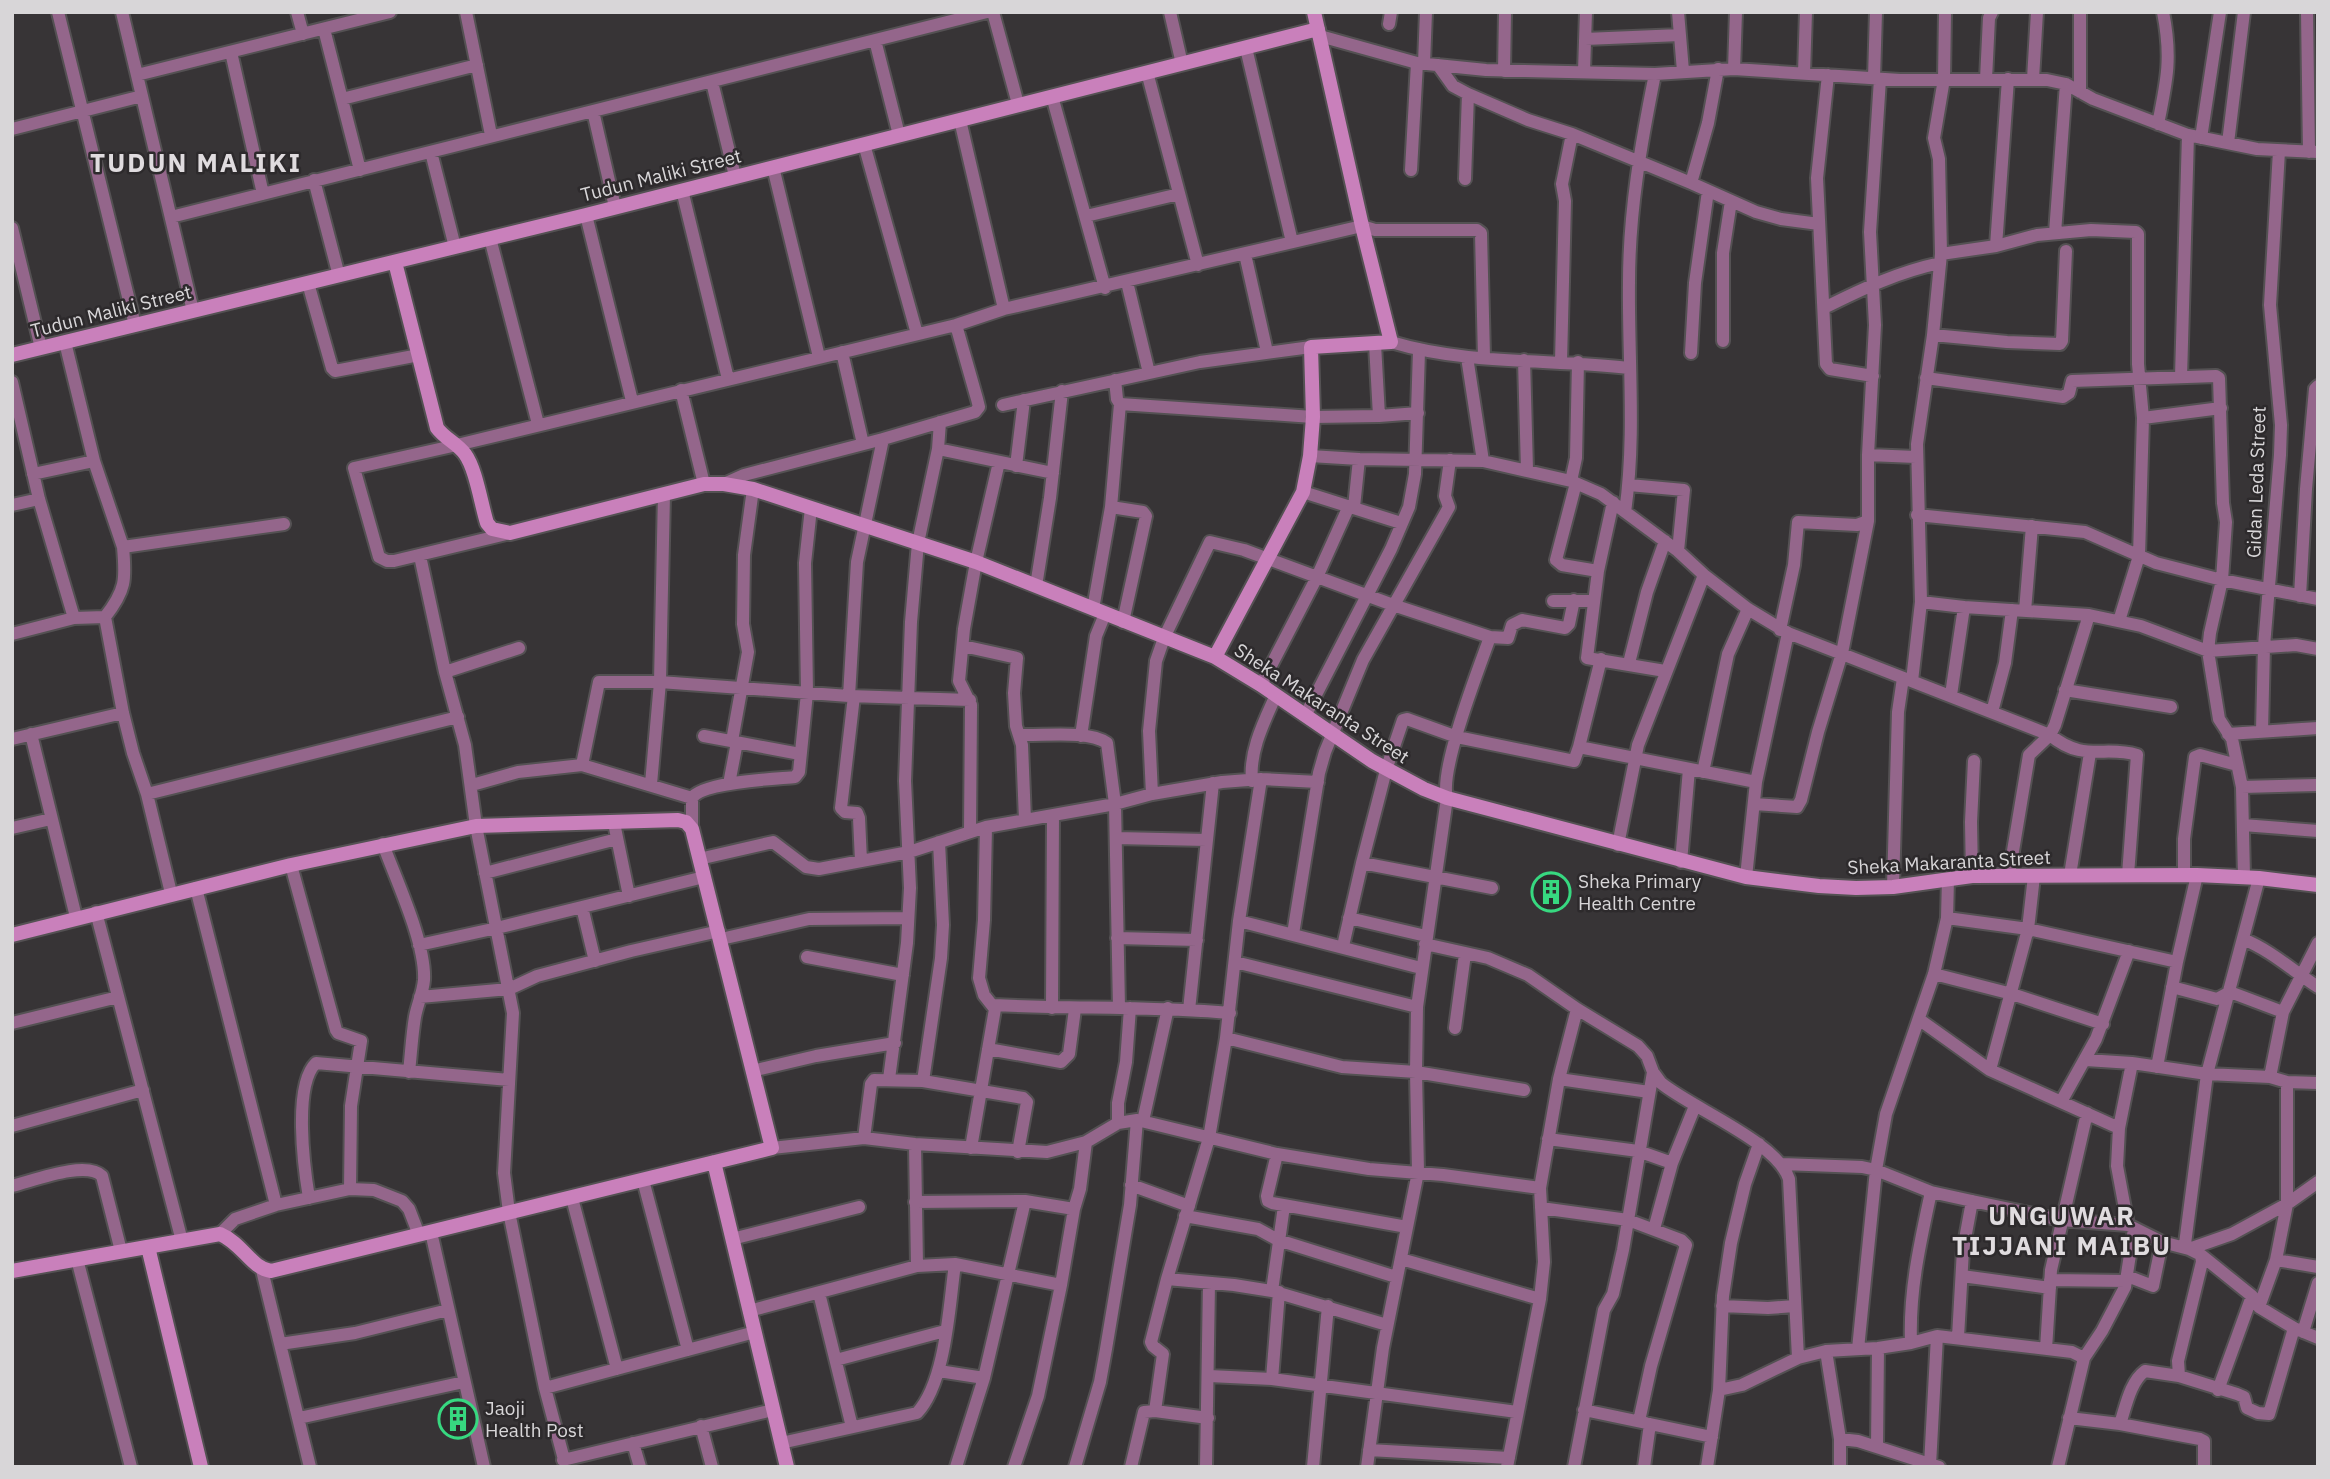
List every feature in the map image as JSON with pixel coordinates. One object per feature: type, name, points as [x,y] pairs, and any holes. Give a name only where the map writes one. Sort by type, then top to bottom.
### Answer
[{"type":"street","points":[[58,12],[135,325]]},
{"type":"street","points":[[122,12],[193,311]]},
{"type":"street","points":[[297,12],[303,34]]},
{"type":"street","points":[[137,75],[390,12]]},
{"type":"street","points":[[466,12],[491,135]]},
{"type":"street","points":[[171,217],[987,12]]},
{"type":"street","points":[[993,12],[1018,104]]},
{"type":"street","points":[[1170,12],[1182,64]]},
{"type":"street","points":[[1314,12],[1391,342]]},
{"type":"street","points":[[1410,170],[1426,12]]},
{"type":"street","points":[[1504,71],[1505,12]]},
{"type":"street","points":[[1584,71],[1586,12]]},
{"type":"street","points":[[1678,12],[1683,71]]},
{"type":"street","points":[[1734,69],[1736,12]]},
{"type":"street","points":[[1804,74],[1806,12]]},
{"type":"street","points":[[1754,804],[1799,805],[1842,653],[1868,521],[1868,455],[1875,326],[1870,232],[1877,78],[1876,12]]},
{"type":"street","points":[[1894,887],[1898,712],[1908,680],[1921,602],[1916,457],[1933,335],[1940,259],[1939,159],[1934,138],[1944,79],[1945,12]]},
{"type":"street","points":[[1986,79],[1989,18],[1992,12]]},
{"type":"street","points":[[2034,79],[2037,12]]},
{"type":"street","points":[[2080,12],[2080,92]]},
{"type":"street","points":[[2158,124],[2169,59],[2169,42],[2163,12]]},
{"type":"street","points":[[2181,377],[2195,137],[2220,12]]},
{"type":"street","points":[[2228,143],[2244,12]]},
{"type":"street","points":[[1319,33],[1420,63],[1504,71],[1655,74],[1734,69],[1877,78],[2034,79],[2066,84],[2195,137],[2279,150],[2313,152],[2307,12]]},
{"type":"street","points":[[324,29],[360,170]]},
{"type":"street","name":"Tudun Maliki Street","points":[[12,355],[586,215],[1147,72],[1319,33]]},
{"type":"street","points":[[1585,39],[1680,35]]},
{"type":"street","points":[[875,40],[899,135]]},
{"type":"street","points":[[1246,48],[1292,242]]},
{"type":"street","points":[[231,52],[263,194]]},
{"type":"street","points":[[342,99],[477,65]]},
{"type":"street","points":[[1438,65],[1454,86],[1528,120],[1572,134],[1637,163],[1781,219],[1819,223]]},
{"type":"street","points":[[1691,183],[1708,122],[1718,69]]},
{"type":"street","points":[[1147,72],[1198,265]]},
{"type":"street","points":[[1625,512],[1631,454],[1629,278],[1637,163],[1655,74]]},
{"type":"street","points":[[1828,75],[1817,178],[1827,367],[1873,376]]},
{"type":"street","points":[[1996,246],[2008,79]]},
{"type":"street","points":[[712,82],[735,177]]},
{"type":"street","points":[[2056,233],[2066,84]]},
{"type":"street","points":[[1465,179],[1468,94]]},
{"type":"street","points":[[12,129],[142,96]]},
{"type":"street","points":[[1052,96],[1105,288]]},
{"type":"street","points":[[593,111],[615,206]]},
{"type":"street","points":[[960,120],[1004,309]]},
{"type":"street","points":[[1561,362],[1565,201],[1562,184],[1572,134]]},
{"type":"street","points":[[864,144],[917,334]]},
{"type":"street","name":"Gidan Leda Street","points":[[2262,731],[2264,646],[2280,455],[2279,402],[2270,305],[2279,150]]},
{"type":"street","points":[[431,152],[455,247]]},
{"type":"street","points":[[773,167],[819,357]]},
{"type":"street","points":[[314,180],[339,276]]},
{"type":"street","points":[[682,190],[728,379]]},
{"type":"street","points":[[1690,353],[1695,283],[1708,191]]},
{"type":"street","points":[[1086,216],[1179,194]]},
{"type":"street","points":[[1723,341],[1723,253],[1731,201]]},
{"type":"street","points":[[586,215],[632,401]]},
{"type":"street","points":[[510,533],[420,556],[387,561],[379,557],[354,468],[956,325],[1004,309],[1105,288],[1362,226],[1375,230],[1477,230],[1481,233],[1483,358]]},
{"type":"street","points":[[12,228],[41,348]]},
{"type":"street","points":[[1824,307],[1872,284],[1940,259],[2037,235],[2091,230],[2137,232],[2139,378],[2143,418],[2139,556],[2119,621]]},
{"type":"street","points":[[490,238],[538,424]]},
{"type":"street","points":[[1933,335],[2060,344],[2066,251]]},
{"type":"street","points":[[1244,254],[1267,352]]},
{"type":"street","points":[[395,261],[437,428],[468,457],[489,527],[510,533]]},
{"type":"street","points":[[1127,282],[1149,373]]},
{"type":"street","points":[[308,283],[335,371],[419,355]]},
{"type":"street","points":[[724,484],[744,475],[975,412],[979,407],[956,325]]},
{"type":"street","points":[[65,342],[94,460],[123,547],[121,597],[105,617],[123,713],[147,794],[171,893]]},
{"type":"street","points":[[1003,405],[1200,362],[1311,347],[1391,342],[1419,351],[1468,357],[1578,362],[1629,368]]},
{"type":"street","points":[[1375,344],[1379,415]]},
{"type":"street","points":[[1215,657],[1303,492],[1310,456],[1313,417],[1311,347]]},
{"type":"street","points":[[1305,716],[1391,549],[1409,508],[1414,487],[1419,351]]},
{"type":"street","points":[[842,352],[863,444]]},
{"type":"street","points":[[1468,357],[1483,461]]},
{"type":"street","points":[[1524,360],[1527,470]]},
{"type":"street","points":[[1578,362],[1576,457],[1556,560],[1562,565],[1598,571]]},
{"type":"street","points":[[1926,378],[2063,397],[2069,393],[2073,381],[2218,377],[2226,522],[2222,580],[2208,651],[2219,719],[2232,739],[2242,787],[2243,825],[2252,877],[2244,939],[2207,1074],[2185,1244],[2256,1302],[2298,1330],[2318,1338]]},
{"type":"street","points":[[1081,736],[1111,507],[1120,404],[1115,380]]},
{"type":"street","points":[[12,382],[39,499],[74,618]]},
{"type":"street","points":[[2301,596],[2311,524],[2315,389],[2318,386]]},
{"type":"street","points":[[681,390],[704,484]]},
{"type":"street","points":[[1036,586],[1062,391]]},
{"type":"street","points":[[1016,466],[1024,400]]},
{"type":"street","points":[[1120,404],[1313,417],[1418,412]]},
{"type":"street","points":[[2143,418],[2221,408]]},
{"type":"street","points":[[890,1079],[908,918],[909,852],[905,781],[907,698],[918,543],[938,449],[940,422]]},
{"type":"street","points":[[862,861],[859,818],[857,813],[845,812],[841,808],[852,696],[855,585],[883,439]]},
{"type":"street","points":[[938,449],[1053,473]]},
{"type":"street","points":[[1868,455],[1916,457]]},
{"type":"street","points":[[1310,456],[1483,461],[1573,482],[1613,502],[1748,609],[1784,632],[1951,695],[2050,735],[2060,743],[2090,753],[2137,755],[2128,875]]},
{"type":"street","points":[[1261,685],[1352,506],[1359,459]]},
{"type":"street","points":[[33,474],[94,460]]},
{"type":"street","points":[[1293,934],[1325,752],[1363,660],[1449,507],[1445,494],[1450,460]]},
{"type":"street","points":[[970,832],[970,700],[959,681],[976,562],[999,462]]},
{"type":"street","name":"Sheka Makaranta Street","points":[[510,533],[704,484],[753,489],[976,562],[1215,657],[1386,770],[1447,798],[1681,862],[1746,877],[1856,888],[1894,887],[1972,876],[2009,875],[2191,875],[2252,877],[2318,885]]},
{"type":"street","points":[[1629,485],[1684,490],[1678,551]]},
{"type":"street","points":[[729,784],[748,652],[743,624],[744,555],[753,489]]},
{"type":"street","points":[[1303,492],[1401,523]]},
{"type":"street","points":[[651,784],[660,682],[664,494]]},
{"type":"street","points":[[12,505],[39,499]]},
{"type":"street","points":[[1613,502],[1598,571],[1587,657],[1665,671]]},
{"type":"street","points":[[1111,507],[1143,512],[1146,516],[1123,622]]},
{"type":"street","points":[[772,1148],[692,829],[692,798],[700,790],[795,777],[799,772],[807,693],[806,564],[811,508]]},
{"type":"street","points":[[1917,515],[2085,532],[2156,563],[2222,580],[2318,599]]},
{"type":"street","points":[[1746,877],[1756,782],[1784,632],[1798,522],[1857,525],[1868,521]]},
{"type":"street","points":[[123,547],[284,524]]},
{"type":"street","points":[[1992,712],[2019,611],[2032,526]]},
{"type":"street","points":[[1629,663],[1647,592],[1665,541]]},
{"type":"street","points":[[1152,794],[1149,731],[1156,661],[1164,638],[1210,542],[1267,558],[1367,596],[1490,637],[1508,638],[1512,625],[1522,620],[1564,628],[1569,624],[1574,600]]},
{"type":"street","points":[[420,556],[472,785],[476,826],[513,1013],[505,1173],[509,1212],[545,1388],[565,1463],[633,1443],[773,1410]]},
{"type":"street","points":[[1618,845],[1635,759],[1665,671],[1704,575]]},
{"type":"street","points":[[1553,601],[1594,601]]},
{"type":"street","points":[[1921,602],[2089,615],[2150,629],[2208,651],[2296,645],[2318,649]]},
{"type":"street","points":[[1951,695],[1964,607]]},
{"type":"street","points":[[1703,772],[1728,654],[1748,609]]},
{"type":"street","points":[[2009,875],[2029,755],[2050,735],[2089,615]]},
{"type":"street","points":[[12,634],[74,618],[105,617]]},
{"type":"street","points":[[1367,1467],[1387,1325],[1418,1172],[1417,1007],[1447,798],[1446,783],[1461,718],[1490,637]]},
{"type":"street","points":[[962,646],[1016,657],[1015,714],[1020,736],[1025,820]]},
{"type":"street","points":[[445,672],[519,648]]},
{"type":"street","points":[[1343,946],[1386,770],[1403,720],[1457,737],[1574,761],[1601,659]]},
{"type":"street","points":[[582,765],[598,684],[660,682],[852,696],[970,700]]},
{"type":"street","points":[[2065,690],[2171,707]]},
{"type":"street","points":[[1155,1411],[1163,1354],[1151,1342],[1209,1138],[1230,1013],[1256,780],[1251,765],[1276,695]]},
{"type":"street","points":[[12,738],[123,713]]},
{"type":"street","points":[[147,794],[458,717]]},
{"type":"street","points":[[2228,734],[2318,728]]},
{"type":"street","points":[[31,734],[76,917]]},
{"type":"street","points":[[1020,736],[1081,736],[1104,740],[1107,743],[1115,804],[1117,937],[1126,1062],[1118,1103],[1118,1123]]},
{"type":"street","points":[[704,737],[800,754]]},
{"type":"street","points":[[1579,747],[1756,782]]},
{"type":"street","points":[[2070,875],[2090,753]]},
{"type":"street","points":[[2157,1067],[2191,875],[2184,839],[2195,757],[2200,755],[2237,765]]},
{"type":"street","points":[[1972,876],[1974,761]]},
{"type":"street","points":[[472,785],[518,772],[582,765],[692,798]]},
{"type":"street","points":[[1681,862],[1689,769]]},
{"type":"street","points":[[699,859],[773,842],[806,867],[819,869],[909,852],[986,827],[1213,783],[1256,780],[1318,782]]},
{"type":"street","points":[[1189,1010],[1213,783]]},
{"type":"street","points":[[2242,787],[2318,785]]},
{"type":"street","points":[[1052,1008],[1053,816]]},
{"type":"street","points":[[12,828],[51,819]]},
{"type":"street","points":[[12,935],[171,893],[383,844],[476,826],[678,820],[686,822],[692,829]]},
{"type":"street","points":[[614,823],[629,895]]},
{"type":"street","points":[[2243,825],[2318,831]]},
{"type":"street","points":[[986,827],[984,920],[979,978],[984,995],[994,1005],[1075,1009],[1168,1008],[1230,1013]]},
{"type":"street","points":[[1116,838],[1207,840]]},
{"type":"street","points":[[485,873],[617,839]]},
{"type":"street","points":[[923,1080],[941,958],[943,925],[939,842]]},
{"type":"street","points":[[383,844],[419,945],[424,980],[415,1016],[409,1072]]},
{"type":"street","points":[[1362,863],[1492,888]]},
{"type":"street","points":[[291,865],[336,1030],[361,1041],[351,1106],[350,1189]]},
{"type":"street","points":[[1990,1070],[2028,929],[2034,876]]},
{"type":"street","points":[[419,945],[704,877]]},
{"type":"street","points":[[1858,1349],[1876,1170],[1886,1114],[1934,974],[1947,918],[1948,879]]},
{"type":"street","points":[[196,888],[276,1205]]},
{"type":"street","points":[[582,907],[594,961]]},
{"type":"street","points":[[96,912],[182,1241]]},
{"type":"street","points":[[420,997],[509,989],[537,976],[594,961],[809,919],[908,918]]},
{"type":"street","points":[[1349,918],[1465,954],[1488,958],[1528,975],[1638,1046],[1647,1056],[1661,1083],[1759,1144],[1782,1164],[1789,1179],[1798,1358]]},
{"type":"street","points":[[1947,918],[2028,929],[2177,962]]},
{"type":"street","points":[[1239,922],[1343,946],[1421,968]]},
{"type":"street","points":[[1117,937],[1197,940]]},
{"type":"street","points":[[2244,939],[2258,945],[2318,988]]},
{"type":"street","points":[[2270,1077],[2283,1012],[2318,943]]},
{"type":"street","points":[[2062,1100],[2086,1060],[2103,1024],[2129,951]]},
{"type":"street","points":[[1455,1027],[1465,954]]},
{"type":"street","points":[[807,957],[903,975]]},
{"type":"street","points":[[1235,962],[1417,1007]]},
{"type":"street","points":[[1934,974],[2012,994],[2103,1024]]},
{"type":"street","points":[[2172,987],[2217,999],[2230,992],[2283,1012]]},
{"type":"street","points":[[12,1023],[118,996]]},
{"type":"street","points":[[971,1148],[994,1005]]},
{"type":"street","points":[[1075,1467],[1100,1382],[1130,1205],[1140,1121],[1168,1008]]},
{"type":"street","points":[[988,1049],[1061,1062],[1069,1054],[1075,1009]]},
{"type":"street","points":[[1369,1450],[1508,1462],[1540,1299],[1544,1262],[1541,1188],[1548,1139],[1559,1079],[1577,1009]]},
{"type":"street","points":[[1920,1020],[1990,1070],[2062,1100],[2119,1128]]},
{"type":"street","points":[[1226,1038],[1342,1067],[1416,1072],[1524,1090]]},
{"type":"street","points":[[752,1071],[816,1056],[895,1043]]},
{"type":"street","points":[[2086,1060],[2318,1083]]},
{"type":"street","points":[[309,1198],[301,1128],[302,1108],[313,1065],[320,1062],[509,1080]]},
{"type":"street","points":[[2058,1467],[2084,1358],[2125,1287],[2131,1227],[2117,1166],[2119,1128],[2132,1063]]},
{"type":"street","points":[[1574,1467],[1599,1336],[1605,1310],[1613,1294],[1628,1220],[1653,1072]]},
{"type":"street","points":[[1559,1079],[1649,1092]]},
{"type":"street","points":[[864,1138],[871,1084],[874,1080],[923,1080],[1020,1096],[1027,1102],[1017,1152]]},
{"type":"street","points":[[2218,1390],[2276,1260],[2287,1204],[2287,1082]]},
{"type":"street","points":[[12,1126],[143,1090]]},
{"type":"street","points":[[1654,1229],[1672,1163],[1695,1106]]},
{"type":"street","points":[[2046,1349],[2050,1284],[2061,1220],[2065,1213],[2087,1113]]},
{"type":"street","points":[[262,1270],[271,1271],[772,1148],[864,1138],[1017,1152],[1046,1152],[1086,1142],[1118,1123],[1140,1121],[1277,1154],[1369,1169],[1418,1172],[1541,1188]]},
{"type":"street","points":[[1548,1139],[1638,1151],[1672,1163]]},
{"type":"street","points":[[1014,1467],[1038,1396],[1080,1189],[1086,1142]]},
{"type":"street","points":[[915,1144],[916,1266]]},
{"type":"street","points":[[1707,1467],[1719,1390],[1722,1306],[1731,1243],[1745,1184],[1759,1144]]},
{"type":"street","points":[[1277,1154],[1267,1196],[1272,1203],[1407,1227]]},
{"type":"street","points":[[713,1163],[787,1467]]},
{"type":"street","points":[[1782,1164],[1842,1165],[1876,1170],[1931,1192],[2061,1220],[2099,1221],[2131,1227],[2162,1242],[2195,1252],[2202,1262],[2178,1361],[2179,1376]]},
{"type":"street","points":[[12,1186],[81,1169],[97,1171],[102,1176],[121,1251]]},
{"type":"street","points":[[643,1180],[688,1350]]},
{"type":"street","points":[[2195,1252],[2287,1204],[2318,1182]]},
{"type":"street","points":[[1131,1185],[1187,1211],[1258,1229],[1278,1240],[1396,1277]]},
{"type":"street","points":[[220,1234],[235,1219],[276,1205],[350,1189],[374,1191],[401,1201],[425,1234],[448,1310],[484,1467]]},
{"type":"street","points":[[1911,1343],[1910,1317],[1915,1265],[1931,1192]]},
{"type":"street","points":[[572,1198],[617,1369]]},
{"type":"street","points":[[915,1202],[1025,1201],[1074,1209]]},
{"type":"street","points":[[957,1467],[984,1378],[1025,1201]]},
{"type":"street","points":[[1958,1337],[1965,1230],[1972,1201]]},
{"type":"street","points":[[1272,1379],[1278,1240],[1284,1206]]},
{"type":"street","points":[[732,1239],[859,1207]]},
{"type":"street","points":[[1541,1208],[1628,1220],[1681,1240],[1686,1245],[1655,1353],[1644,1422],[1644,1467]]},
{"type":"street","points":[[12,1271],[220,1234],[234,1240],[262,1270],[310,1467]]},
{"type":"street","points":[[1962,1276],[2050,1284],[2126,1279],[2153,1286],[2162,1242]]},
{"type":"street","points":[[148,1247],[201,1467]]},
{"type":"street","points":[[77,1259],[131,1467]]},
{"type":"street","points":[[1401,1259],[1540,1299]]},
{"type":"street","points":[[2276,1260],[2318,1267]]},
{"type":"street","points":[[749,1311],[916,1266],[956,1264],[1061,1285]]},
{"type":"street","points":[[781,1443],[917,1413],[925,1405],[939,1371],[956,1264]]},
{"type":"street","points":[[1167,1279],[1275,1292],[1387,1325]]},
{"type":"street","points":[[1206,1467],[1209,1283]]},
{"type":"street","points":[[2120,1424],[2130,1392],[2141,1374],[2151,1371],[2179,1376],[2244,1396],[2247,1408],[2269,1414],[2298,1330],[2318,1283]]},
{"type":"street","points":[[819,1293],[852,1427]]},
{"type":"street","points":[[1313,1467],[1328,1306]]},
{"type":"street","points":[[1722,1306],[1795,1306]]},
{"type":"street","points":[[280,1344],[355,1333],[448,1310]]},
{"type":"street","points":[[836,1360],[945,1331]]},
{"type":"street","points":[[545,1388],[755,1332]]},
{"type":"street","points":[[1719,1390],[1742,1385],[1798,1358],[1826,1351],[1878,1348],[1937,1336],[2072,1352],[2084,1358]]},
{"type":"street","points":[[1840,1439],[1877,1447],[1929,1465],[1937,1336]]},
{"type":"street","points":[[1877,1447],[1878,1348]]},
{"type":"street","points":[[1826,1351],[1840,1439],[1840,1467]]},
{"type":"street","points":[[939,1371],[984,1378]]},
{"type":"street","points":[[1209,1376],[1272,1379],[1376,1394],[1466,1403],[1517,1412]]},
{"type":"street","points":[[299,1418],[464,1382]]},
{"type":"street","points":[[1130,1467],[1142,1416],[1147,1410],[1208,1418]]},
{"type":"street","points":[[1584,1410],[1712,1437]]},
{"type":"street","points":[[2069,1418],[2120,1424],[2200,1439],[2204,1441],[2204,1467]]},
{"type":"street","points":[[701,1426],[712,1467]]},
{"type":"street","points":[[633,1443],[640,1467]]},
{"type":"place","name":"Sheka Primary Health Centre","points":[[1551,892]]},
{"type":"place","name":"Jaoji Health Post","points":[[458,1419]]},
{"type":"district","name":"TUDUN MALIKI","points":[[196,163]]},
{"type":"district","name":"UNGUWAR TIJJANI MAIBU","points":[[2062,1231]]}]
